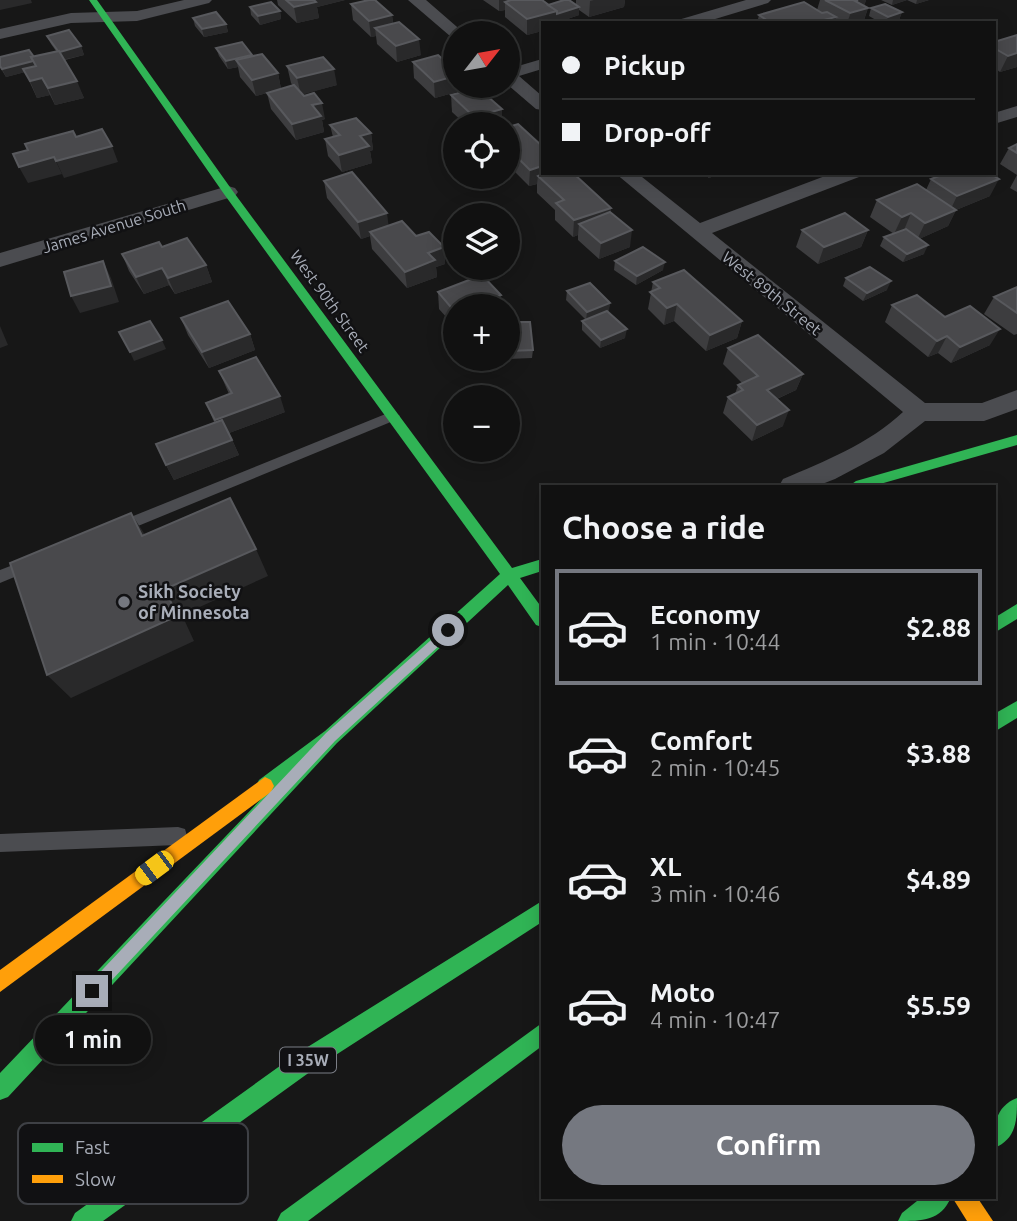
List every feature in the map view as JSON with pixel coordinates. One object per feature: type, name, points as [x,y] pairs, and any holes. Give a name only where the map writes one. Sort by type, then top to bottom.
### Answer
[{"type":"main road","name":"West 90th Street","points":[[93,0],[228,192],[541,619]]},
{"type":"main road","points":[[860,485],[1017,440]]},
{"type":"main road","points":[[0,1088],[331,737],[509,575],[541,565]]},
{"type":"main road","points":[[996,625],[1017,611]]},
{"type":"main road","points":[[996,723],[1017,709]]},
{"type":"main road","points":[[0,982],[331,737]]},
{"type":"main road","name":"I 35W","points":[[220,1123],[306,1061],[541,912]]},
{"type":"main road","points":[[289,1221],[541,1034]]},
{"type":"main road","points":[[996,1135],[1017,1109]]},
{"type":"main road","points":[[909,1221],[937,1199]]},
{"type":"main road","points":[[964,1199],[981,1221]]},
{"type":"main road","name":"I 35W","points":[[83,1221],[107,1204]]},
{"type":"street","points":[[0,34],[71,18],[137,16],[204,0]]},
{"type":"street","points":[[416,0],[443,22]]},
{"type":"street","points":[[691,21],[763,0]]},
{"type":"street","points":[[520,71],[541,64]]},
{"type":"street","points":[[520,86],[541,104]]},
{"type":"street","points":[[996,119],[1017,111]]},
{"type":"street","name":"West 89th Street","points":[[627,175],[919,412]]},
{"type":"street","points":[[696,232],[847,175]]},
{"type":"street","name":"James Avenue South","points":[[0,261],[228,192]]},
{"type":"street","points":[[794,485],[843,464],[899,432],[919,412],[984,412],[1017,399]]},
{"type":"lane","points":[[102,535],[393,416]]},
{"type":"lane","points":[[0,577],[51,556]]},
{"type":"lane","points":[[0,843],[198,835]]},
{"type":"building","points":[[286,0],[314,0],[316,2],[294,7]]},
{"type":"building","points":[[375,0],[392,15],[369,21],[351,4]]},
{"type":"building","points":[[542,0],[557,11],[527,19],[505,2]]},
{"type":"building","points":[[569,0],[579,7],[557,14],[557,11],[548,5]]},
{"type":"building","points":[[825,0],[858,0],[855,1],[868,8],[850,13]]},
{"type":"building","points":[[271,2],[280,11],[258,16],[250,7]]},
{"type":"building","points":[[804,2],[822,13],[827,12],[836,17],[820,21],[768,21],[759,15]]},
{"type":"building","points":[[885,4],[902,12],[888,17],[871,8]]},
{"type":"building","points":[[216,12],[226,24],[202,29],[193,18]]},
{"type":"building","points":[[399,22],[419,39],[396,46],[375,28]]},
{"type":"building","points":[[69,30],[81,46],[60,52],[47,36]]},
{"type":"building","points":[[1017,35],[1017,53],[1008,56],[996,49],[996,41]]},
{"type":"building","points":[[242,42],[252,55],[226,61],[216,48]]},
{"type":"building","points":[[29,50],[34,57],[31,57],[33,61],[2,69],[0,66],[0,57]]},
{"type":"building","points":[[59,51],[77,81],[48,88],[42,78],[30,81],[23,69],[36,66],[31,57]]},
{"type":"building","points":[[262,54],[278,73],[252,80],[236,60]]},
{"type":"building","points":[[438,55],[443,59],[443,79],[434,82],[413,62]]},
{"type":"building","points":[[323,57],[334,69],[297,78],[287,66]]},
{"type":"building","points":[[294,85],[304,96],[314,93],[322,103],[312,105],[321,116],[292,124],[267,93]]},
{"type":"building","points":[[454,98],[489,98],[502,109],[492,112],[469,112]]},
{"type":"building","points":[[356,118],[371,133],[360,136],[369,146],[339,155],[325,139],[340,135],[330,125]]},
{"type":"building","points":[[520,126],[541,145],[541,166],[530,170],[520,160]]},
{"type":"building","points":[[102,129],[112,146],[56,161],[54,157],[19,167],[13,154],[28,150],[25,144],[73,131],[76,137]]},
{"type":"building","points":[[1017,144],[1017,153],[1009,148]]},
{"type":"building","points":[[352,172],[387,213],[358,222],[324,181]]},
{"type":"building","points":[[575,175],[611,208],[574,220],[556,203],[564,200],[538,176]]},
{"type":"building","points":[[942,175],[992,175],[999,179],[957,196],[931,179]]},
{"type":"building","points":[[917,184],[956,210],[925,223],[911,213],[902,217],[877,200]]},
{"type":"building","points":[[610,212],[632,230],[601,243],[579,224]]},
{"type":"building","points":[[845,213],[868,230],[824,247],[802,230]]},
{"type":"building","points":[[402,221],[416,236],[429,232],[443,247],[428,253],[435,260],[405,272],[370,232]]},
{"type":"building","points":[[906,229],[928,245],[907,254],[884,237]]},
{"type":"building","points":[[187,238],[206,265],[168,278],[162,268],[136,277],[122,254],[159,242],[162,247]]},
{"type":"building","points":[[643,247],[665,262],[637,276],[615,261]]},
{"type":"building","points":[[103,261],[111,286],[71,296],[64,272]]},
{"type":"building","points":[[870,267],[891,281],[867,293],[846,278]]},
{"type":"building","points":[[684,270],[742,321],[710,335],[677,304],[667,308],[650,292],[660,288],[653,282]]},
{"type":"building","points":[[469,280],[487,280],[500,294],[443,294],[443,298],[438,292]]},
{"type":"building","points":[[590,283],[610,303],[587,312],[567,291]]},
{"type":"building","points":[[1017,287],[1017,313],[994,297]]},
{"type":"building","points":[[917,295],[945,317],[970,306],[1000,329],[960,347],[947,336],[937,341],[892,305]]},
{"type":"building","points":[[228,301],[250,334],[202,352],[181,318]]},
{"type":"building","points":[[607,311],[627,329],[601,340],[582,321]]},
{"type":"building","points":[[150,321],[162,340],[130,352],[119,332]]},
{"type":"building","points":[[520,322],[530,322],[533,350],[520,351]]},
{"type":"building","points":[[758,335],[803,374],[767,390],[789,410],[757,425],[728,397],[743,390],[738,385],[758,376],[728,348]]},
{"type":"building","points":[[256,357],[280,396],[215,420],[206,403],[232,393],[219,371]]},
{"type":"building","points":[[222,420],[232,440],[166,465],[156,444]]},
{"type":"building","points":[[230,498],[256,549],[165,589],[177,616],[47,675],[10,563],[131,513],[142,536]]},
{"type":"traffic: fast","points":[[93,0],[228,192],[541,619]]},
{"type":"traffic: fast","points":[[860,485],[1017,440]]},
{"type":"traffic: fast","points":[[265,786],[331,737],[509,575],[541,565]]},
{"type":"traffic: fast","points":[[996,625],[1017,611]]},
{"type":"traffic: fast","points":[[996,723],[1017,709]]},
{"type":"traffic: fast","points":[[0,1089],[331,737]]},
{"type":"traffic: fast","points":[[220,1123],[306,1061],[541,912]]},
{"type":"traffic: fast","points":[[289,1221],[541,1034]]},
{"type":"traffic: fast","points":[[996,1135],[1017,1109]]},
{"type":"traffic: fast","points":[[910,1221],[938,1199]]},
{"type":"traffic: fast","points":[[83,1221],[107,1204]]},
{"type":"traffic: slow","points":[[0,982],[265,786]]},
{"type":"traffic: slow","points":[[964,1199],[981,1221]]},
{"type":"place","name":"Sikh Society of Minnesota","points":[[124,602]]},
{"type":"route","points":[[92,991],[331,737],[448,630]]}]
